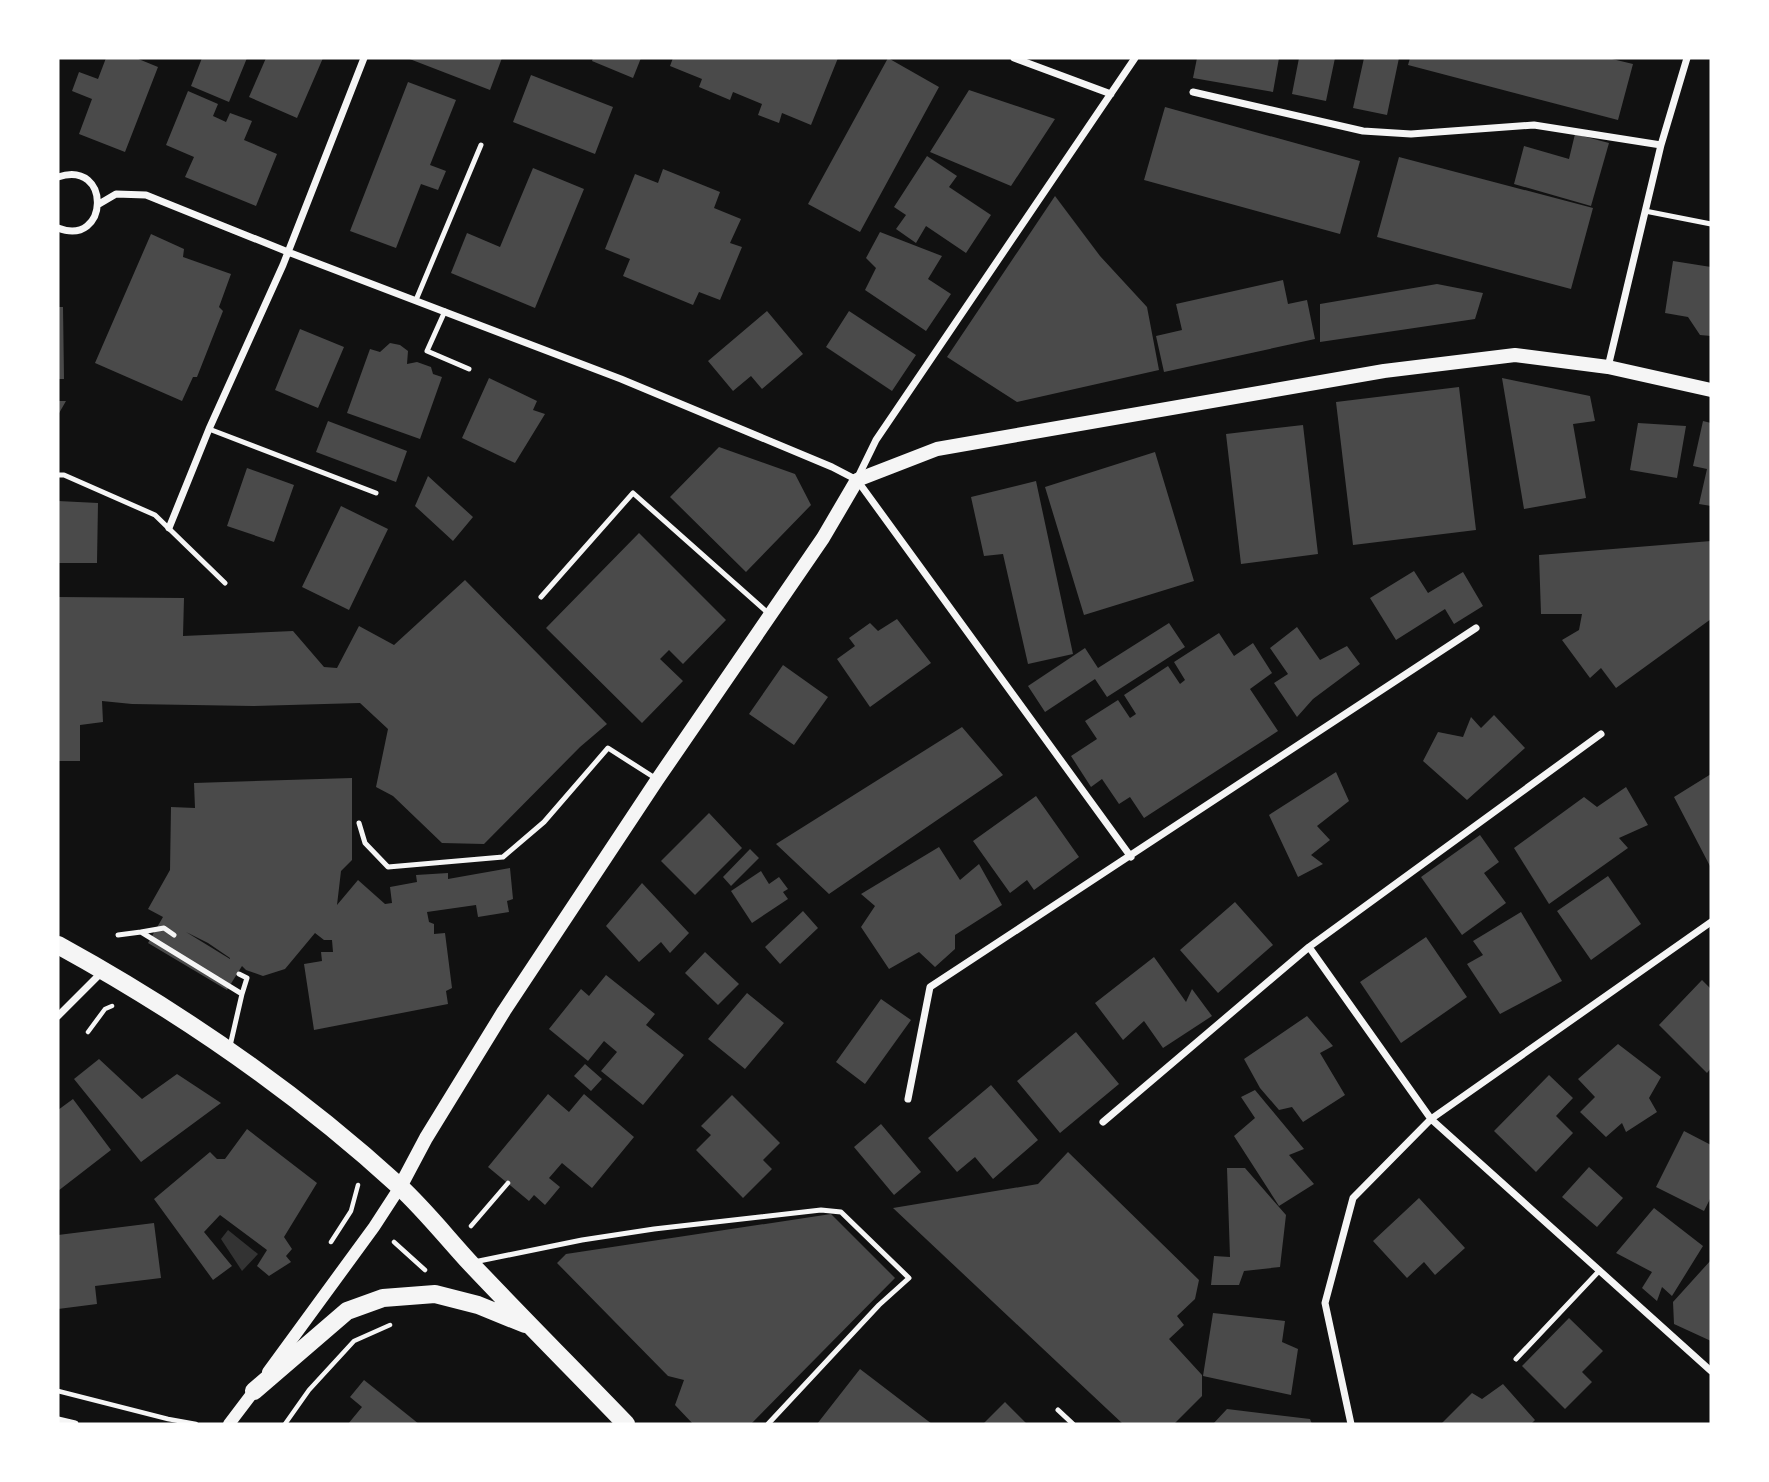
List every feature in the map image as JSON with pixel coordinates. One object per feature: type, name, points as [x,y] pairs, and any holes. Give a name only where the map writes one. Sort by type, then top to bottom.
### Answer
[{"type":"main road","points":[[400,1187],[426,1138],[503,1011],[823,538],[857,480],[937,449],[1384,371],[1515,355],[1608,367],[1711,390]]},
{"type":"main road","points":[[58,945],[229,1049],[400,1187],[626,1424]]},
{"type":"main road","points":[[254,1391],[347,1311],[383,1298],[435,1294],[478,1305],[533,1327]]},
{"type":"street","points":[[169,528],[209,429],[288,252],[364,58]]},
{"type":"street","points":[[1014,58],[1111,94]]},
{"type":"street","points":[[857,480],[876,440],[1135,58]]},
{"type":"street","points":[[1608,367],[1661,145],[1687,58]]},
{"type":"street","points":[[1193,92],[1363,131],[1411,134],[1534,125],[1661,145]]},
{"type":"street","points":[[58,177],[68,174],[86,179],[93,186],[99,204],[94,218],[83,228],[69,232],[58,228]]},
{"type":"street","points":[[99,204],[116,194],[146,195],[621,379],[832,467],[857,480],[1131,857]]},
{"type":"street","points":[[908,1099],[930,987],[1476,628]]},
{"type":"street","points":[[1103,1122],[1309,947],[1601,734]]},
{"type":"street","points":[[1351,1424],[1325,1303],[1353,1198],[1431,1119],[1711,922]]},
{"type":"street","points":[[1309,947],[1431,1119],[1711,1371]]},
{"type":"street","points":[[58,1016],[103,970]]},
{"type":"street","points":[[229,1424],[374,1227],[400,1187]]},
{"type":"street","points":[[58,1420],[75,1424]]},
{"type":"lane","points":[[416,300],[481,145]]},
{"type":"lane","points":[[1645,211],[1711,225]]},
{"type":"lane","points":[[444,311],[427,351],[469,369]]},
{"type":"lane","points":[[209,429],[376,493]]},
{"type":"lane","points":[[58,475],[64,475],[155,515],[225,583]]},
{"type":"lane","points":[[541,597],[633,493],[771,615]]},
{"type":"lane","points":[[359,823],[365,843],[388,867],[503,857],[544,822],[608,748],[657,780]]},
{"type":"lane","points":[[118,935],[164,928],[174,935]]},
{"type":"lane","points":[[141,932],[243,994]]},
{"type":"lane","points":[[229,1049],[247,978],[239,974]]},
{"type":"lane","points":[[471,1263],[582,1240],[653,1229],[821,1210],[841,1212],[909,1278],[879,1305],[768,1424]]},
{"type":"lane","points":[[1516,1359],[1601,1270]]},
{"type":"lane","points":[[1058,1409],[1073,1424]]},
{"type":"path","points":[[88,1032],[105,1009],[116,1005]]},
{"type":"path","points":[[329,1246],[351,1212],[359,1188],[357,1180]]},
{"type":"path","points":[[471,1226],[509,1183]]},
{"type":"path","points":[[463,1218],[478,1233]]},
{"type":"path","points":[[394,1242],[428,1276]]},
{"type":"path","points":[[285,1424],[309,1390],[354,1341],[397,1322]]},
{"type":"path","points":[[58,1391],[196,1424]]},
{"type":"shaded area","points":[[228,1230],[258,1254],[242,1271],[221,1239]]},
{"type":"building","points":[[106,58],[136,58],[158,67],[125,152],[79,134],[92,99],[72,91],[79,72],[98,79]]},
{"type":"building","points":[[202,58],[247,58],[229,102],[191,86]]},
{"type":"building","points":[[266,58],[323,58],[297,118],[249,97]]},
{"type":"building","points":[[407,58],[502,58],[490,90]]},
{"type":"building","points":[[593,58],[641,58],[633,78],[592,61]]},
{"type":"building","points":[[673,58],[838,58],[811,125],[782,113],[779,123],[758,115],[762,104],[733,92],[730,100],[699,87],[702,79],[670,66]]},
{"type":"building","points":[[888,58],[939,87],[860,232],[808,204]]},
{"type":"building","points":[[1197,58],[1279,58],[1273,92],[1193,78]]},
{"type":"building","points":[[1299,58],[1335,58],[1326,101],[1292,94]]},
{"type":"building","points":[[1364,58],[1399,58],[1387,115],[1353,108]]},
{"type":"building","points":[[1410,58],[1608,58],[1633,64],[1618,120],[1408,65]]},
{"type":"building","points":[[531,75],[613,107],[595,154],[513,122]]},
{"type":"building","points":[[408,82],[456,100],[430,165],[446,171],[438,190],[421,184],[396,248],[350,231]]},
{"type":"building","points":[[969,90],[1055,119],[1011,186],[930,152]]},
{"type":"building","points":[[188,91],[218,104],[213,116],[226,122],[230,113],[252,121],[244,140],[277,154],[256,206],[185,177],[194,157],[166,145]]},
{"type":"building","points":[[1165,107],[1360,161],[1340,234],[1144,180]]},
{"type":"building","points":[[1575,134],[1609,143],[1591,206],[1514,184],[1524,146],[1569,159]]},
{"type":"building","points":[[927,156],[957,176],[949,187],[991,215],[966,253],[926,226],[916,243],[896,229],[906,215],[894,207]]},
{"type":"building","points":[[1399,157],[1593,208],[1571,289],[1377,237]]},
{"type":"building","points":[[533,168],[584,189],[535,308],[451,273],[467,233],[500,247]]},
{"type":"building","points":[[663,169],[720,192],[714,208],[741,219],[730,243],[742,247],[720,300],[699,292],[693,305],[623,276],[630,259],[605,249],[635,174],[658,183]]},
{"type":"building","points":[[1055,196],[1100,256],[1147,307],[1159,370],[1017,402],[947,357]]},
{"type":"building","points":[[880,232],[942,256],[928,279],[951,294],[926,331],[865,290],[876,268],[866,258]]},
{"type":"building","points":[[151,234],[184,249],[183,257],[231,274],[219,307],[223,311],[197,377],[193,377],[182,401],[95,363]]},
{"type":"building","points":[[1673,261],[1711,267],[1711,336],[1700,335],[1688,317],[1665,313]]},
{"type":"building","points":[[1283,280],[1288,304],[1307,300],[1315,339],[1164,372],[1156,336],[1182,330],[1176,304]]},
{"type":"building","points":[[1437,284],[1483,293],[1475,319],[1320,342],[1320,304]]},
{"type":"building","points":[[58,307],[63,307],[64,379],[58,379]]},
{"type":"building","points":[[767,311],[803,354],[762,389],[751,376],[733,391],[708,361]]},
{"type":"building","points":[[849,311],[916,355],[892,391],[826,347]]},
{"type":"building","points":[[300,329],[344,347],[318,408],[275,390]]},
{"type":"building","points":[[390,343],[400,345],[408,351],[407,364],[417,362],[431,367],[433,374],[442,377],[420,439],[347,413],[370,349],[380,352]]},
{"type":"building","points":[[489,378],[537,401],[533,410],[545,414],[515,463],[462,438]]},
{"type":"building","points":[[1502,378],[1590,396],[1595,421],[1573,424],[1586,498],[1524,509]]},
{"type":"building","points":[[1459,387],[1476,530],[1353,545],[1336,402]]},
{"type":"building","points":[[58,401],[66,401],[58,415]]},
{"type":"building","points":[[328,421],[407,451],[396,482],[316,452]]},
{"type":"building","points":[[1703,421],[1711,423],[1711,506],[1699,504],[1707,469],[1693,466]]},
{"type":"building","points":[[1638,423],[1686,426],[1677,478],[1630,470]]},
{"type":"building","points":[[1303,425],[1318,554],[1241,564],[1226,434]]},
{"type":"building","points":[[719,447],[795,474],[811,505],[746,572],[670,497]]},
{"type":"building","points":[[1155,452],[1194,581],[1084,615],[1045,487]]},
{"type":"building","points":[[247,468],[294,485],[274,542],[227,526]]},
{"type":"building","points":[[428,476],[473,517],[453,541],[415,506]]},
{"type":"building","points":[[1036,481],[1073,654],[1028,664],[1003,554],[984,556],[971,497]]},
{"type":"building","points":[[58,501],[98,503],[97,563],[58,563]]},
{"type":"building","points":[[341,506],[388,529],[349,610],[302,587]]},
{"type":"building","points":[[639,533],[726,620],[683,664],[669,650],[660,659],[683,681],[642,723],[546,628]]},
{"type":"building","points":[[1711,541],[1711,619],[1616,688],[1601,668],[1590,678],[1562,640],[1579,630],[1582,614],[1541,614],[1539,555]]},
{"type":"building","points":[[1414,571],[1428,593],[1463,572],[1483,606],[1454,624],[1445,609],[1396,640],[1370,598]]},
{"type":"building","points":[[465,580],[607,724],[580,747],[484,844],[442,843],[393,796],[376,787],[388,729],[360,703],[253,706],[102,701],[103,722],[80,725],[80,761],[58,761],[58,597],[184,598],[183,636],[293,631],[324,667],[337,668],[359,626],[394,645]]},
{"type":"building","points":[[897,619],[931,663],[870,707],[837,659],[855,646],[849,638],[870,623],[878,631]]},
{"type":"building","points":[[1169,623],[1185,647],[1107,697],[1095,679],[1045,712],[1028,686],[1085,648],[1098,668]]},
{"type":"building","points":[[1297,627],[1320,660],[1347,646],[1360,664],[1313,699],[1297,717],[1274,683],[1288,674],[1270,648]]},
{"type":"building","points":[[1219,633],[1234,656],[1253,643],[1272,673],[1250,689],[1278,731],[1144,818],[1130,797],[1119,804],[1102,779],[1091,787],[1071,756],[1097,739],[1085,721],[1118,700],[1130,718],[1136,714],[1124,695],[1168,666],[1180,684],[1185,680],[1174,662]]},
{"type":"building","points":[[783,665],[828,697],[794,745],[749,714]]},
{"type":"building","points":[[1494,715],[1525,748],[1467,800],[1423,761],[1438,732],[1463,737],[1471,717],[1481,728]]},
{"type":"building","points":[[962,727],[1003,775],[829,894],[776,844]]},
{"type":"building","points":[[1336,772],[1349,801],[1317,826],[1330,840],[1311,855],[1323,864],[1298,877],[1269,815]]},
{"type":"building","points":[[1711,774],[1711,868],[1674,797]]},
{"type":"building","points":[[352,778],[352,860],[341,871],[337,905],[358,880],[385,904],[392,903],[390,887],[417,882],[416,875],[448,873],[448,879],[510,868],[513,899],[507,901],[509,912],[478,917],[476,905],[427,912],[429,922],[434,924],[434,934],[445,933],[452,988],[446,991],[448,1004],[314,1030],[304,964],[322,961],[321,952],[333,952],[332,940],[324,940],[315,933],[285,969],[263,976],[242,966],[227,990],[148,943],[163,917],[148,909],[170,870],[171,807],[195,808],[194,783]],"holes":[[[186,932],[230,958],[230,959]]]},
{"type":"building","points":[[1626,787],[1648,825],[1619,838],[1628,848],[1549,904],[1514,848],[1584,797],[1597,807]]},
{"type":"building","points":[[1036,796],[1079,857],[1034,890],[1027,880],[1010,893],[973,841]]},
{"type":"building","points":[[709,813],[742,848],[695,895],[661,861]]},
{"type":"building","points":[[1480,835],[1499,862],[1484,873],[1506,903],[1462,935],[1421,877]]},
{"type":"building","points":[[939,847],[960,880],[979,864],[1002,905],[955,935],[955,949],[935,967],[919,952],[889,969],[861,927],[875,906],[861,894]]},
{"type":"building","points":[[750,849],[759,858],[731,886],[723,877]]},
{"type":"building","points":[[761,871],[769,884],[779,877],[788,889],[783,892],[788,899],[752,923],[731,891]]},
{"type":"building","points":[[1608,876],[1641,924],[1591,960],[1557,911]]},
{"type":"building","points":[[642,883],[689,933],[670,953],[661,942],[639,962],[606,926]]},
{"type":"building","points":[[1235,902],[1273,945],[1218,993],[1180,950]]},
{"type":"building","points":[[803,911],[818,928],[780,964],[765,947]]},
{"type":"building","points":[[1521,912],[1562,981],[1500,1014],[1467,964],[1483,955],[1473,941]]},
{"type":"building","points":[[1426,937],[1467,997],[1401,1043],[1360,982]]},
{"type":"building","points":[[705,952],[739,984],[718,1005],[685,973]]},
{"type":"building","points":[[1154,957],[1186,1002],[1192,989],[1212,1016],[1163,1048],[1144,1021],[1123,1040],[1095,1003]]},
{"type":"building","points":[[606,975],[655,1014],[646,1025],[684,1055],[643,1105],[601,1071],[617,1052],[604,1041],[588,1061],[549,1029],[581,989],[589,996]]},
{"type":"building","points":[[1702,980],[1711,989],[1711,1068],[1707,1073],[1659,1025]]},
{"type":"building","points":[[747,993],[784,1023],[745,1069],[708,1039]]},
{"type":"building","points":[[881,999],[911,1020],[865,1084],[836,1062]]},
{"type":"building","points":[[1307,1016],[1333,1046],[1320,1053],[1345,1095],[1303,1122],[1292,1107],[1279,1110],[1260,1088],[1244,1059]]},
{"type":"building","points":[[1076,1032],[1119,1084],[1060,1133],[1017,1081]]},
{"type":"building","points":[[1618,1044],[1661,1077],[1649,1098],[1657,1112],[1626,1132],[1622,1123],[1606,1137],[1580,1112],[1595,1097],[1578,1079]]},
{"type":"building","points":[[99,1059],[142,1099],[177,1074],[221,1103],[141,1162],[74,1079]]},
{"type":"building","points":[[585,1064],[602,1079],[591,1091],[574,1076]]},
{"type":"building","points":[[1549,1075],[1573,1098],[1556,1116],[1573,1133],[1536,1172],[1494,1131]]},
{"type":"building","points":[[991,1085],[1038,1140],[993,1179],[975,1157],[957,1172],[928,1138]]},
{"type":"building","points":[[1255,1090],[1304,1149],[1289,1155],[1314,1184],[1279,1206],[1234,1136],[1255,1118],[1241,1097]]},
{"type":"building","points":[[548,1094],[569,1112],[584,1094],[634,1137],[592,1188],[562,1163],[549,1178],[560,1187],[545,1205],[534,1195],[529,1201],[488,1167]]},
{"type":"building","points":[[732,1095],[780,1143],[763,1160],[772,1169],[743,1198],[696,1150],[711,1135],[701,1126]]},
{"type":"building","points":[[73,1099],[111,1150],[58,1191],[58,1110]]},
{"type":"building","points":[[881,1124],[921,1172],[894,1195],[854,1147]]},
{"type":"building","points":[[247,1129],[317,1183],[284,1237],[292,1249],[286,1256],[291,1262],[269,1276],[257,1266],[267,1250],[220,1215],[204,1232],[232,1266],[213,1280],[154,1199],[210,1152],[217,1159],[225,1159]]},
{"type":"building","points":[[1684,1131],[1711,1145],[1711,1197],[1704,1211],[1656,1187]]},
{"type":"building","points":[[1068,1152],[1199,1280],[1195,1299],[1177,1316],[1184,1325],[1169,1339],[1202,1375],[1202,1396],[1174,1424],[1123,1424],[893,1208],[1038,1184]]},
{"type":"building","points":[[1589,1167],[1623,1198],[1597,1227],[1562,1197]]},
{"type":"building","points":[[1227,1168],[1245,1168],[1286,1215],[1280,1267],[1244,1271],[1239,1285],[1211,1285],[1214,1256],[1230,1257]]},
{"type":"building","points":[[1419,1198],[1465,1248],[1435,1275],[1424,1262],[1407,1278],[1373,1241]]},
{"type":"building","points":[[1654,1208],[1703,1246],[1672,1296],[1662,1287],[1657,1301],[1642,1288],[1652,1272],[1616,1253]]},
{"type":"building","points":[[831,1214],[895,1278],[751,1424],[693,1424],[675,1405],[684,1380],[668,1376],[557,1263],[566,1254]]},
{"type":"building","points":[[154,1223],[161,1278],[95,1286],[97,1304],[58,1309],[58,1235]]},
{"type":"building","points":[[1711,1260],[1711,1341],[1674,1324],[1673,1302]]},
{"type":"building","points":[[1213,1313],[1285,1321],[1282,1342],[1298,1349],[1291,1395],[1203,1376]]},
{"type":"building","points":[[1569,1318],[1603,1351],[1582,1372],[1592,1382],[1565,1409],[1522,1366]]},
{"type":"building","points":[[860,1369],[932,1424],[817,1424]]},
{"type":"building","points":[[364,1380],[419,1424],[348,1424],[362,1407],[350,1397]]},
{"type":"building","points":[[1503,1384],[1535,1420],[1531,1424],[1441,1424],[1472,1393],[1482,1399]]},
{"type":"building","points":[[1005,1402],[1027,1424],[983,1424]]},
{"type":"building","points":[[1227,1409],[1310,1419],[1312,1424],[1213,1424]]}]
